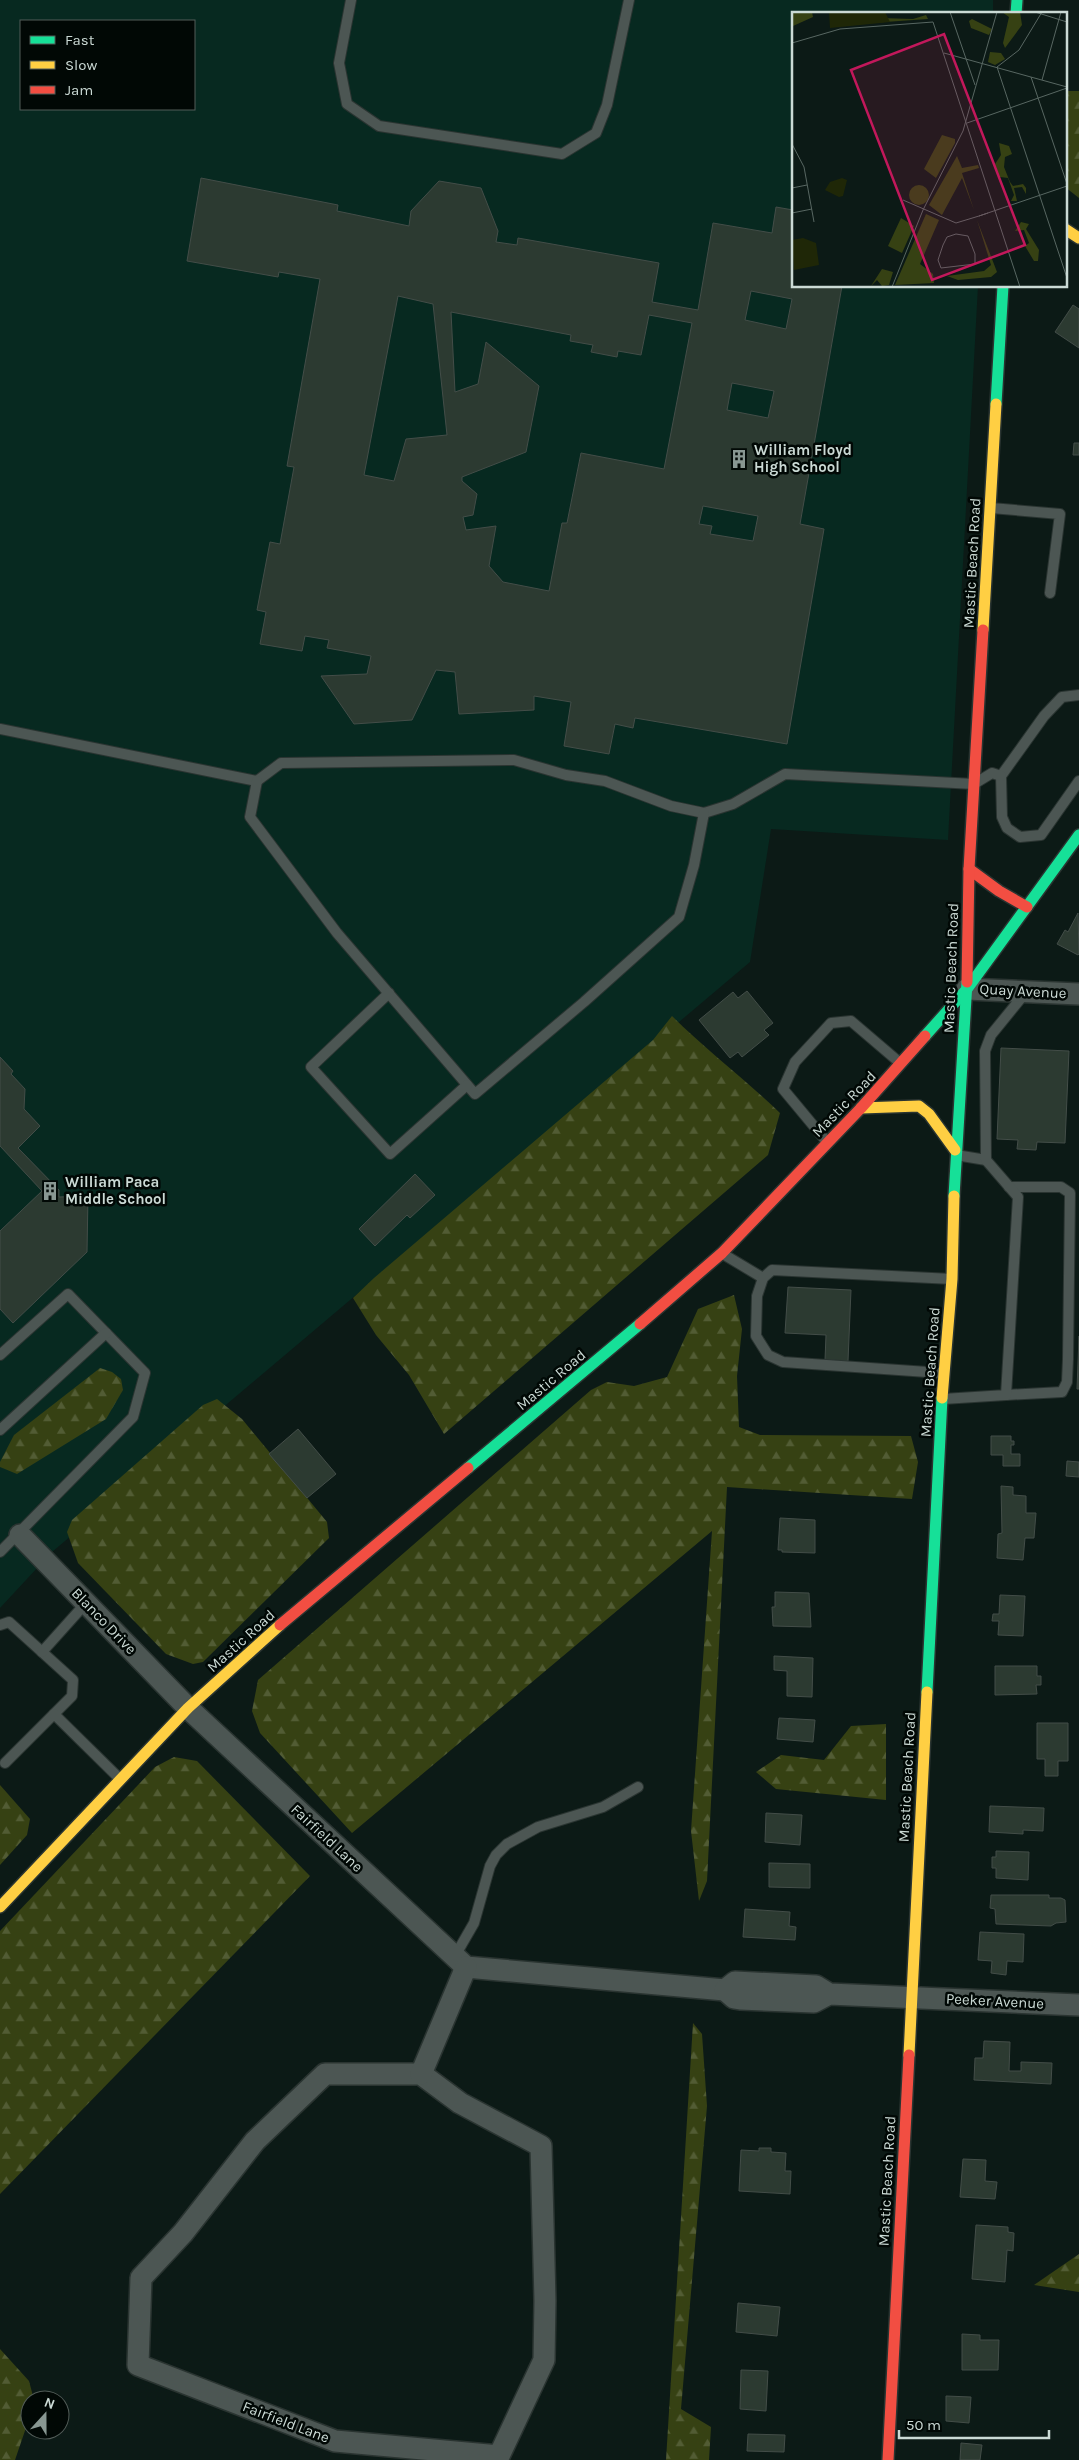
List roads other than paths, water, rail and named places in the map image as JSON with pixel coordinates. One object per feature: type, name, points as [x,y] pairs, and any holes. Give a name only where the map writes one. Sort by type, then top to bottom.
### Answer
[{"type":"street","points":[[1066,230],[1079,238]]},
{"type":"street","name":"Mastic Beach Road","points":[[888,2460],[943,1373],[952,1279],[955,1152],[968,989],[969,869],[1003,288]]},
{"type":"street","name":"Mastic Road","points":[[0,1907],[188,1708],[338,1575],[722,1254],[902,1064],[968,989],[1079,836]]},
{"type":"street","points":[[969,869],[999,892],[1027,907]]},
{"type":"street","name":"Quay Avenue","points":[[968,989],[1079,994]]},
{"type":"street","points":[[861,1108],[919,1106],[929,1114],[955,1152]]},
{"type":"street","name":"Blanco Drive","points":[[20,1535],[188,1708]]},
{"type":"street","name":"Fairfield Lane","points":[[188,1708],[461,1961]]},
{"type":"street","points":[[421,2074],[461,1961],[725,1990],[735,1982],[742,1982],[816,1986],[829,1994],[911,1998]]},
{"type":"street","name":"Peeker Avenue","points":[[911,1998],[1079,2005]]},
{"type":"street","name":"Fairfield Lane","points":[[325,2074],[421,2074],[460,2102],[541,2146],[544,2360],[499,2456],[335,2441],[138,2365],[141,2278],[183,2232],[254,2141],[325,2074]]},
{"type":"lane","points":[[351,0],[338,63],[347,104],[379,126],[562,154],[596,133],[607,105],[629,0]]},
{"type":"lane","points":[[990,508],[1060,514],[1050,593]]},
{"type":"lane","points":[[1079,695],[1062,696],[1044,716],[1001,776],[1002,817],[1007,828],[1020,837],[1041,834],[1079,781]]},
{"type":"lane","points":[[0,729],[256,781]]},
{"type":"lane","points":[[704,813],[694,865],[679,917],[475,1094],[337,933],[250,817],[256,781],[281,763],[514,760],[566,775],[605,781],[671,806],[704,813],[733,804],[785,774],[974,784],[992,773],[1001,776]]},
{"type":"lane","points":[[986,1160],[985,1051],[992,1035],[1026,992]]},
{"type":"lane","points":[[389,993],[312,1067],[390,1154],[467,1085]]},
{"type":"lane","points":[[828,1143],[783,1089],[795,1062],[831,1023],[851,1021],[902,1064]]},
{"type":"lane","points":[[955,1152],[986,1160],[1018,1197],[1006,1395]]},
{"type":"lane","points":[[942,1399],[1062,1392],[1065,1387],[1068,1359],[1070,1193],[1062,1187],[1009,1187]]},
{"type":"lane","points":[[722,1254],[763,1278]]},
{"type":"lane","points":[[943,1373],[783,1362],[768,1355],[756,1336],[757,1296],[763,1278],[772,1270],[952,1279]]},
{"type":"lane","points":[[0,1355],[68,1294],[145,1374],[133,1417],[20,1535],[0,1552]]},
{"type":"lane","points":[[0,1430],[106,1333]]},
{"type":"lane","points":[[42,1652],[86,1603]]},
{"type":"lane","points":[[0,1625],[2,1622],[9,1622],[73,1680],[72,1696],[5,1763]]},
{"type":"lane","points":[[54,1714],[120,1779]]},
{"type":"lane","points":[[461,1961],[490,1866],[496,1855],[507,1844],[538,1827],[603,1807],[638,1787]]},
{"type":"place","name":"William Floyd High School","points":[[739,459]]},
{"type":"place","name":"William Paca Middle School","points":[[50,1191]]}]
